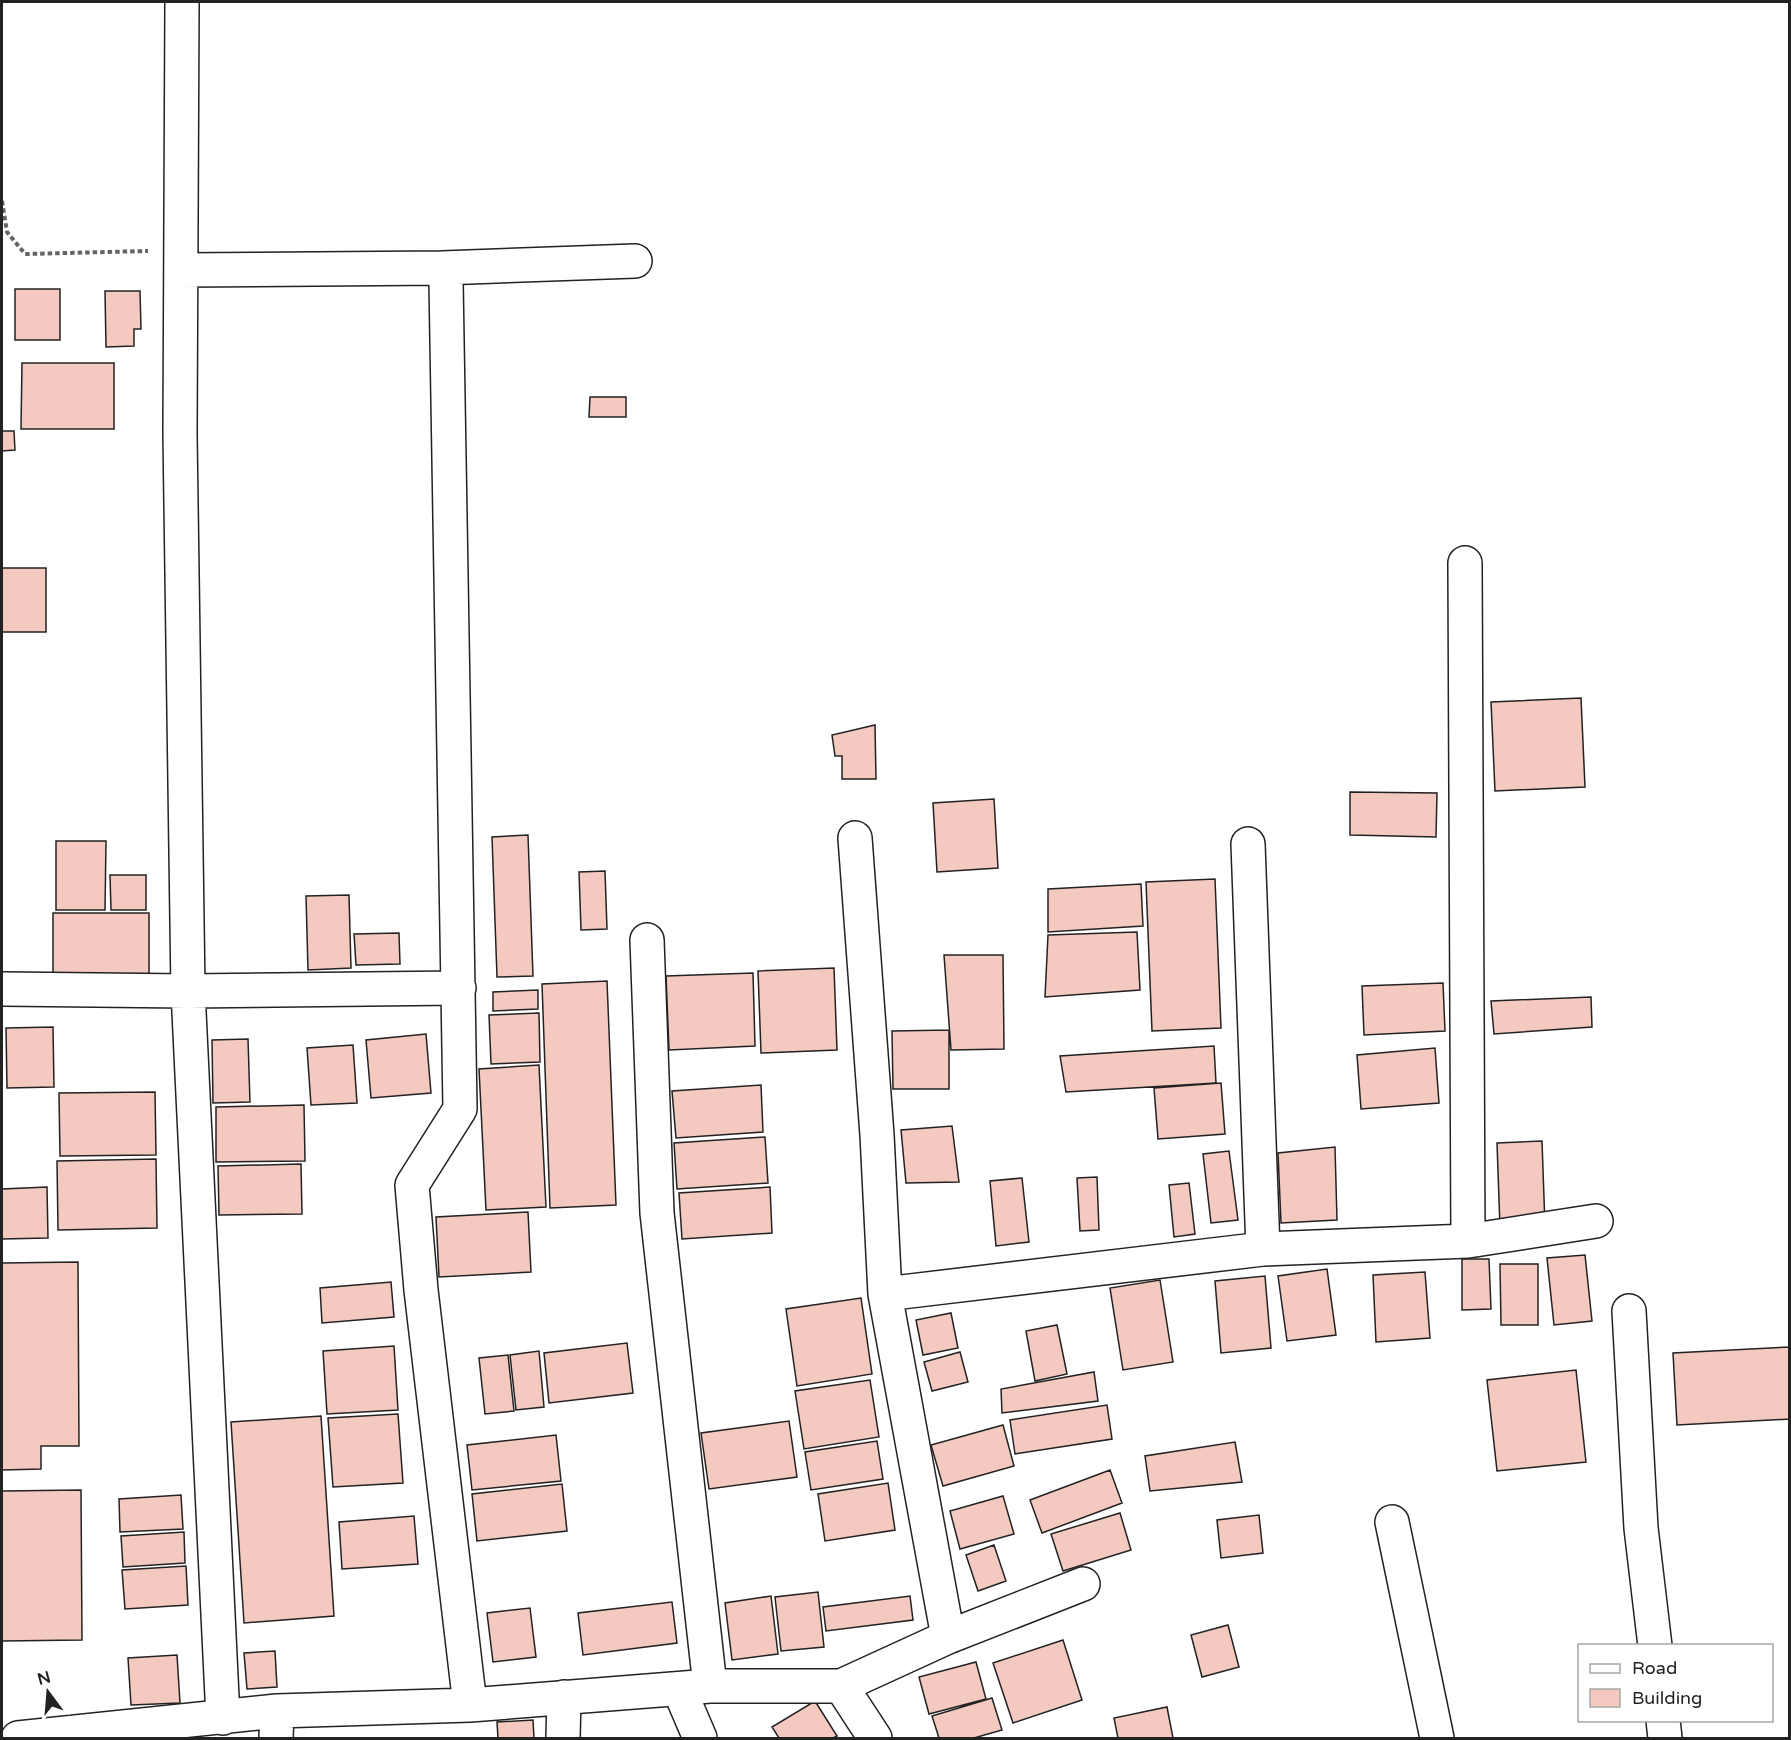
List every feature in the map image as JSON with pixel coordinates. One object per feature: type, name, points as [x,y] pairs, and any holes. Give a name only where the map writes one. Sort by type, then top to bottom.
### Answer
[{"type":"street","points":[[182,2],[180,434],[188,991],[223,1718]]},
{"type":"street","points":[[181,260],[442,268],[634,261]]},
{"type":"street","points":[[442,268],[446,293],[460,1109],[412,1185],[421,1290],[470,1705]]},
{"type":"street","points":[[1465,563],[1468,1241]]},
{"type":"street","points":[[855,838],[877,1135],[885,1294],[948,1637]]},
{"type":"street","points":[[1248,844],[1263,1249]]},
{"type":"street","points":[[647,940],[657,1213],[700,1738]]},
{"type":"street","points":[[2,989],[188,991],[459,988]]},
{"type":"street","points":[[885,1294],[1263,1249],[1468,1241],[1596,1221]]},
{"type":"street","points":[[1629,1311],[1641,1528],[1655,1644]]},
{"type":"street","points":[[1392,1522],[1437,1738]]},
{"type":"street","points":[[20,1738],[223,1718],[276,1725],[470,1705],[695,1688],[841,1686],[948,1637],[1083,1584]]},
{"type":"street","points":[[841,1686],[875,1738]]},
{"type":"street","points":[[563,1738],[564,1697]]},
{"type":"street","points":[[1663,1722],[1665,1738]]},
{"type":"path","points":[[2,201],[7,232],[25,255],[181,260]]},
{"type":"building","points":[[15,289],[60,289],[60,340],[15,340]]},
{"type":"building","points":[[105,291],[140,291],[141,329],[134,329],[134,346],[106,347]]},
{"type":"building","points":[[22,363],[114,363],[114,429],[21,429]]},
{"type":"building","points":[[590,397],[626,397],[626,417],[589,417]]},
{"type":"building","points":[[2,431],[14,431],[15,450],[2,451]]},
{"type":"building","points":[[2,568],[46,568],[46,632],[2,632]]},
{"type":"building","points":[[1581,698],[1585,787],[1495,791],[1491,702]]},
{"type":"building","points":[[875,725],[876,779],[842,779],[842,756],[835,756],[832,735]]},
{"type":"building","points":[[1350,792],[1437,793],[1436,837],[1350,835]]},
{"type":"building","points":[[994,799],[998,868],[937,872],[933,803]]},
{"type":"building","points":[[528,835],[533,976],[497,977],[492,837]]},
{"type":"building","points":[[56,841],[106,841],[105,910],[56,910]]},
{"type":"building","points":[[605,871],[607,929],[581,930],[579,872]]},
{"type":"building","points":[[110,875],[146,875],[146,910],[111,910]]},
{"type":"building","points":[[1215,879],[1221,1028],[1152,1031],[1146,882]]},
{"type":"building","points":[[1141,884],[1143,926],[1048,932],[1048,889]]},
{"type":"building","points":[[349,895],[351,968],[308,970],[306,896]]},
{"type":"building","points":[[53,913],[149,913],[149,976],[53,976]]},
{"type":"building","points":[[1137,932],[1140,990],[1045,997],[1048,935]]},
{"type":"building","points":[[399,933],[400,964],[356,965],[354,934]]},
{"type":"building","points":[[944,955],[1003,955],[1004,1049],[951,1050]]},
{"type":"building","points":[[834,968],[837,1050],[761,1053],[758,971]]},
{"type":"building","points":[[753,973],[755,1046],[669,1050],[666,976]]},
{"type":"building","points":[[607,981],[616,1205],[550,1208],[542,984]]},
{"type":"building","points":[[1443,983],[1445,1031],[1364,1035],[1362,986]]},
{"type":"building","points":[[538,990],[538,1009],[493,1011],[493,992]]},
{"type":"building","points":[[1591,997],[1592,1027],[1494,1034],[1491,1001]]},
{"type":"building","points":[[539,1013],[540,1062],[491,1064],[489,1015]]},
{"type":"building","points":[[53,1027],[54,1087],[7,1088],[6,1028]]},
{"type":"building","points":[[949,1030],[949,1089],[893,1089],[892,1031]]},
{"type":"building","points":[[426,1034],[431,1093],[371,1098],[366,1040]]},
{"type":"building","points":[[248,1039],[250,1102],[213,1103],[212,1040]]},
{"type":"building","points":[[353,1045],[357,1103],[311,1105],[307,1048]]},
{"type":"building","points":[[1214,1046],[1216,1083],[1066,1092],[1060,1056]]},
{"type":"building","points":[[1435,1048],[1439,1103],[1361,1109],[1357,1055]]},
{"type":"building","points":[[539,1065],[546,1207],[486,1210],[479,1069]]},
{"type":"building","points":[[1221,1083],[1225,1134],[1158,1139],[1154,1088]]},
{"type":"building","points":[[761,1085],[763,1132],[676,1138],[672,1091]]},
{"type":"building","points":[[155,1092],[156,1155],[60,1156],[59,1093]]},
{"type":"building","points":[[304,1105],[305,1161],[216,1162],[216,1107]]},
{"type":"building","points":[[952,1126],[959,1182],[906,1183],[901,1130]]},
{"type":"building","points":[[765,1137],[768,1183],[677,1189],[674,1143]]},
{"type":"building","points":[[1542,1141],[1545,1226],[1500,1228],[1497,1143]]},
{"type":"building","points":[[1335,1147],[1337,1220],[1281,1223],[1278,1153]]},
{"type":"building","points":[[1229,1151],[1238,1220],[1211,1223],[1203,1154]]},
{"type":"building","points":[[156,1159],[157,1228],[58,1230],[57,1161]]},
{"type":"building","points":[[301,1164],[302,1214],[219,1215],[218,1166]]},
{"type":"building","points":[[1097,1177],[1099,1230],[1080,1231],[1077,1178]]},
{"type":"building","points":[[1022,1178],[1029,1242],[996,1246],[990,1181]]},
{"type":"building","points":[[1189,1183],[1195,1234],[1174,1237],[1169,1185]]},
{"type":"building","points":[[47,1187],[48,1238],[2,1239],[2,1189]]},
{"type":"building","points":[[770,1187],[772,1233],[682,1239],[679,1193]]},
{"type":"building","points":[[528,1212],[531,1272],[439,1277],[436,1217]]},
{"type":"building","points":[[1585,1255],[1592,1321],[1554,1325],[1547,1258]]},
{"type":"building","points":[[1462,1259],[1489,1259],[1491,1309],[1462,1310]]},
{"type":"building","points":[[78,1262],[79,1446],[41,1446],[41,1469],[2,1470],[2,1263]]},
{"type":"building","points":[[1500,1264],[1538,1264],[1538,1325],[1501,1325]]},
{"type":"building","points":[[1327,1269],[1336,1335],[1287,1341],[1278,1276]]},
{"type":"building","points":[[1425,1272],[1430,1338],[1376,1342],[1373,1275]]},
{"type":"building","points":[[1265,1276],[1271,1348],[1221,1353],[1215,1281]]},
{"type":"building","points":[[1160,1280],[1173,1362],[1123,1370],[1110,1288]]},
{"type":"building","points":[[391,1282],[394,1317],[322,1323],[320,1288]]},
{"type":"building","points":[[861,1298],[872,1374],[797,1386],[786,1309]]},
{"type":"building","points":[[951,1313],[958,1348],[923,1355],[916,1320]]},
{"type":"building","points":[[1057,1325],[1067,1374],[1035,1381],[1026,1331]]},
{"type":"building","points":[[627,1343],[633,1393],[549,1403],[544,1353]]},
{"type":"building","points":[[394,1346],[398,1410],[327,1414],[323,1351]]},
{"type":"building","points":[[1790,1347],[1790,1419],[1677,1425],[1673,1353]]},
{"type":"building","points":[[539,1351],[544,1407],[516,1410],[510,1355]]},
{"type":"building","points":[[960,1352],[968,1382],[932,1391],[924,1362]]},
{"type":"building","points":[[508,1355],[514,1411],[485,1414],[479,1358]]},
{"type":"building","points":[[1576,1370],[1586,1462],[1497,1471],[1487,1380]]},
{"type":"building","points":[[1094,1372],[1098,1401],[1002,1413],[1001,1389]]},
{"type":"building","points":[[870,1380],[879,1437],[804,1449],[795,1391]]},
{"type":"building","points":[[1107,1405],[1112,1439],[1015,1454],[1010,1420]]},
{"type":"building","points":[[398,1414],[403,1483],[333,1487],[328,1418]]},
{"type":"building","points":[[321,1416],[334,1616],[244,1623],[231,1422]]},
{"type":"building","points":[[789,1421],[797,1477],[709,1489],[701,1433]]},
{"type":"building","points":[[1003,1425],[1014,1466],[943,1486],[931,1445]]},
{"type":"building","points":[[556,1435],[561,1481],[472,1490],[467,1445]]},
{"type":"building","points":[[877,1441],[883,1479],[811,1490],[805,1452]]},
{"type":"building","points":[[1235,1442],[1242,1482],[1150,1491],[1145,1456]]},
{"type":"building","points":[[1110,1470],[1122,1503],[1042,1533],[1030,1500]]},
{"type":"building","points":[[888,1483],[895,1530],[825,1541],[818,1494]]},
{"type":"building","points":[[562,1484],[567,1531],[477,1541],[472,1494]]},
{"type":"building","points":[[81,1490],[82,1640],[2,1641],[2,1491]]},
{"type":"building","points":[[181,1495],[183,1529],[120,1532],[119,1499]]},
{"type":"building","points":[[1003,1496],[1014,1534],[960,1549],[950,1511]]},
{"type":"building","points":[[1120,1513],[1131,1550],[1063,1571],[1051,1534]]},
{"type":"building","points":[[1259,1515],[1263,1553],[1221,1558],[1217,1520]]},
{"type":"building","points":[[414,1516],[418,1564],[342,1569],[339,1522]]},
{"type":"building","points":[[184,1532],[185,1563],[123,1567],[121,1536]]},
{"type":"building","points":[[994,1545],[1006,1581],[978,1591],[966,1555]]},
{"type":"building","points":[[186,1566],[188,1605],[125,1609],[122,1570]]},
{"type":"building","points":[[818,1592],[824,1647],[781,1651],[775,1597]]},
{"type":"building","points":[[771,1596],[778,1654],[732,1660],[725,1603]]},
{"type":"building","points":[[910,1596],[913,1620],[826,1631],[823,1607]]},
{"type":"building","points":[[672,1602],[677,1643],[583,1655],[578,1613]]},
{"type":"building","points":[[530,1608],[536,1657],[493,1662],[487,1613]]},
{"type":"building","points":[[1228,1625],[1239,1667],[1202,1677],[1191,1635]]},
{"type":"building","points":[[1063,1640],[1082,1700],[1013,1723],[993,1663]]},
{"type":"building","points":[[275,1651],[277,1687],[247,1689],[244,1653]]},
{"type":"building","points":[[177,1655],[180,1703],[131,1705],[128,1658]]},
{"type":"building","points":[[976,1662],[986,1699],[929,1714],[919,1677]]},
{"type":"building","points":[[992,1698],[1002,1730],[974,1738],[939,1738],[932,1716]]},
{"type":"building","points":[[815,1701],[837,1736],[833,1738],[779,1738],[772,1727]]},
{"type":"building","points":[[1167,1707],[1173,1738],[1118,1738],[1114,1718]]},
{"type":"building","points":[[533,1720],[534,1738],[498,1738],[497,1722]]}]
